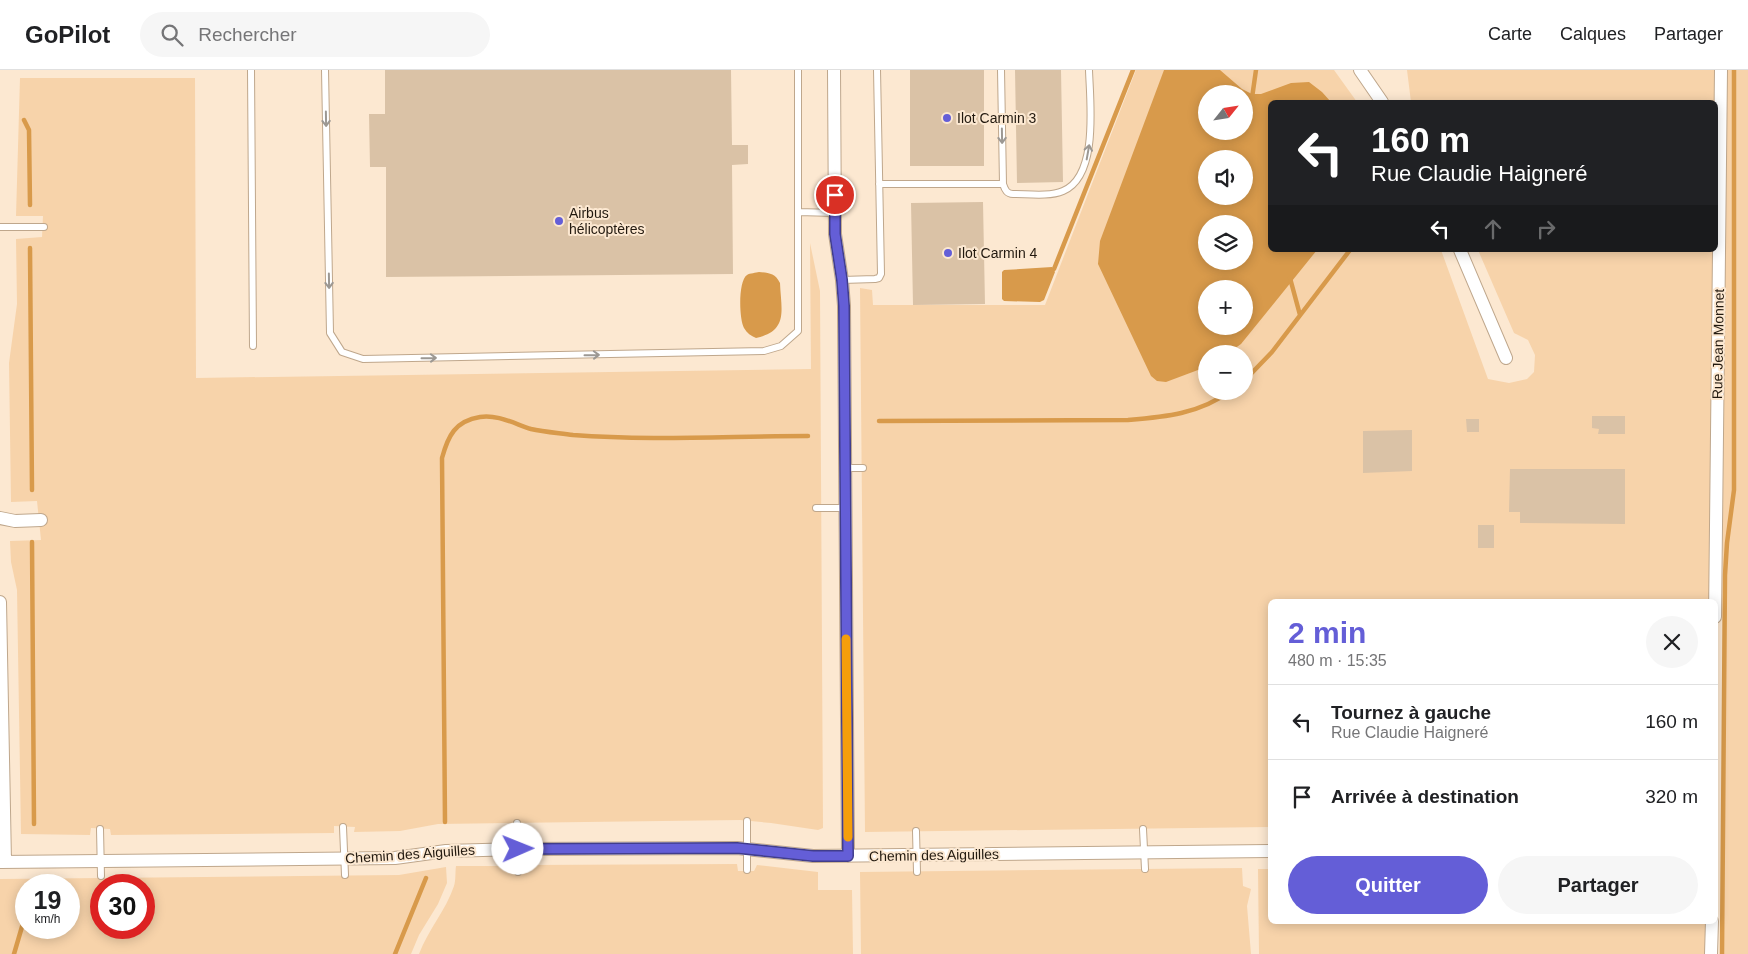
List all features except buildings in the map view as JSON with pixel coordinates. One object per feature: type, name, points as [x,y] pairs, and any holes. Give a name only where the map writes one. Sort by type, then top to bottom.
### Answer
[{"type":"street","points":[[834,70],[835,234],[842,280],[848,856]]},
{"type":"street","points":[[1360,70],[1381,100]]},
{"type":"street","name":"Rue Jean Monnet","points":[[1715,599],[1721,70]]},
{"type":"street","points":[[1461,252],[1506,358]]},
{"type":"street","points":[[0,518],[15,521],[41,520]]},
{"type":"street","points":[[0,602],[3,862]]},
{"type":"street","name":"Chemin des Aiguilles","points":[[3,862],[395,858],[446,851],[518,849],[747,848],[813,856],[1268,852]]},
{"type":"street","points":[[1711,954],[1712,924]]},
{"type":"lane","points":[[251,70],[252,346]]},
{"type":"lane","points":[[325,70],[330,333],[342,352],[363,359],[754,352],[781,346],[798,331],[798,70]]},
{"type":"lane","points":[[842,280],[875,279],[879,278],[881,274],[877,70]]},
{"type":"lane","points":[[1001,70],[1003,184],[1005,190],[1010,194],[1056,194],[1073,185],[1080,176],[1090,139],[1089,70]]},
{"type":"lane","points":[[879,184],[1003,184]]},
{"type":"lane","points":[[798,212],[835,213]]},
{"type":"lane","points":[[0,228],[44,228]]},
{"type":"lane","points":[[845,468],[863,468]]},
{"type":"lane","points":[[816,508],[845,508]]},
{"type":"lane","points":[[747,821],[747,870]]},
{"type":"lane","points":[[518,823],[518,872]]},
{"type":"lane","points":[[343,827],[344,875]]},
{"type":"lane","points":[[100,828],[100,874]]},
{"type":"lane","points":[[1143,829],[1145,869]]},
{"type":"lane","points":[[916,831],[917,872]]},
{"type":"shaded area","points":[[1136,70],[1334,70],[1356,100],[1268,100],[1268,252],[1442,252],[1488,379],[1509,383],[1527,379],[1534,372],[1535,355],[1528,340],[1514,333],[1479,252],[1713,252],[1709,599],[1268,599],[1268,827],[865,832],[860,288],[872,290],[873,305],[1045,305]]},
{"type":"shaded area","points":[[1164,70],[1220,70],[1237,85],[1198,85],[1198,140],[1253,140],[1253,94],[1261,94],[1291,83],[1309,82],[1329,100],[1268,100],[1268,252],[1315,252],[1253,329],[1253,280],[1198,280],[1198,335],[1248,335],[1240,345],[1198,345],[1198,370],[1166,382],[1157,381],[1151,376],[1098,264],[1100,241]]},
{"type":"shaded area","points":[[1407,70],[1715,70],[1715,100],[1411,100]]},
{"type":"shaded area","points":[[1724,70],[1748,70],[1748,954],[1722,954]]},
{"type":"shaded area","points":[[20,78],[195,78],[196,378],[811,369],[810,243],[820,291],[823,828],[818,830],[740,820],[438,824],[400,831],[354,832],[355,827],[334,826],[334,833],[111,835],[110,829],[91,828],[90,835],[21,834],[17,590],[11,562],[10,541],[41,540],[37,501],[11,502],[9,363],[17,304],[16,239],[42,237],[43,216],[16,216]]},
{"type":"shaded area","points":[[1052,267],[1055,272],[1044,300],[1040,302],[1004,301],[1002,299],[1002,272],[1004,270]]},
{"type":"shaded area","points":[[759,272],[771,274],[780,283],[782,310],[781,318],[774,330],[767,335],[756,338],[744,328],[740,300],[744,279],[748,274]]},
{"type":"shaded area","points":[[737,864],[738,871],[754,871],[757,865],[818,872],[818,890],[852,890],[853,954],[419,954],[451,895],[455,884],[456,866],[506,866],[507,872],[526,872],[527,865]]},
{"type":"shaded area","points":[[446,867],[447,883],[411,954],[0,954],[0,879],[15,879],[15,939],[80,939],[80,878],[90,878],[90,939],[155,939],[155,877],[399,875]]},
{"type":"shaded area","points":[[1242,868],[1243,886],[1251,889],[1247,906],[1251,954],[861,954],[860,872]]},
{"type":"shaded area","points":[[1258,869],[1268,869],[1268,924],[1706,924],[1705,954],[1259,954]]},
{"type":"waterway","points":[[1054,269],[1133,70]]},
{"type":"waterway","points":[[1253,91],[1256,70]]},
{"type":"waterway","points":[[1722,954],[1725,575],[1734,490],[1734,70]]},
{"type":"waterway","points":[[24,120],[29,130],[30,205]]},
{"type":"waterway","points":[[30,248],[32,490]]},
{"type":"waterway","points":[[1253,372],[1272,352],[1348,252]]},
{"type":"waterway","points":[[1290,278],[1300,315]]},
{"type":"waterway","points":[[879,421],[1128,420],[1168,416],[1194,409],[1216,400]]},
{"type":"waterway","points":[[445,822],[442,458],[450,436],[454,431],[464,422],[486,416],[546,432],[602,437],[808,436]]},
{"type":"waterway","points":[[32,542],[34,824]]},
{"type":"waterway","points":[[395,954],[426,878]]},
{"type":"waterway","points":[[14,954],[18,939]]},
{"type":"slow traffic","points":[[846,639],[848,837]]},
{"type":"place","name":"Ilot Carmin 3","points":[[947,118]]},
{"type":"place","name":"Airbus hélicoptères","points":[[559,221]]},
{"type":"place","name":"Ilot Carmin 4","points":[[948,253]]},
{"type":"route","points":[[518,849],[737,848],[763,849],[813,856],[848,856],[844,306],[835,234],[835,195]]}]
